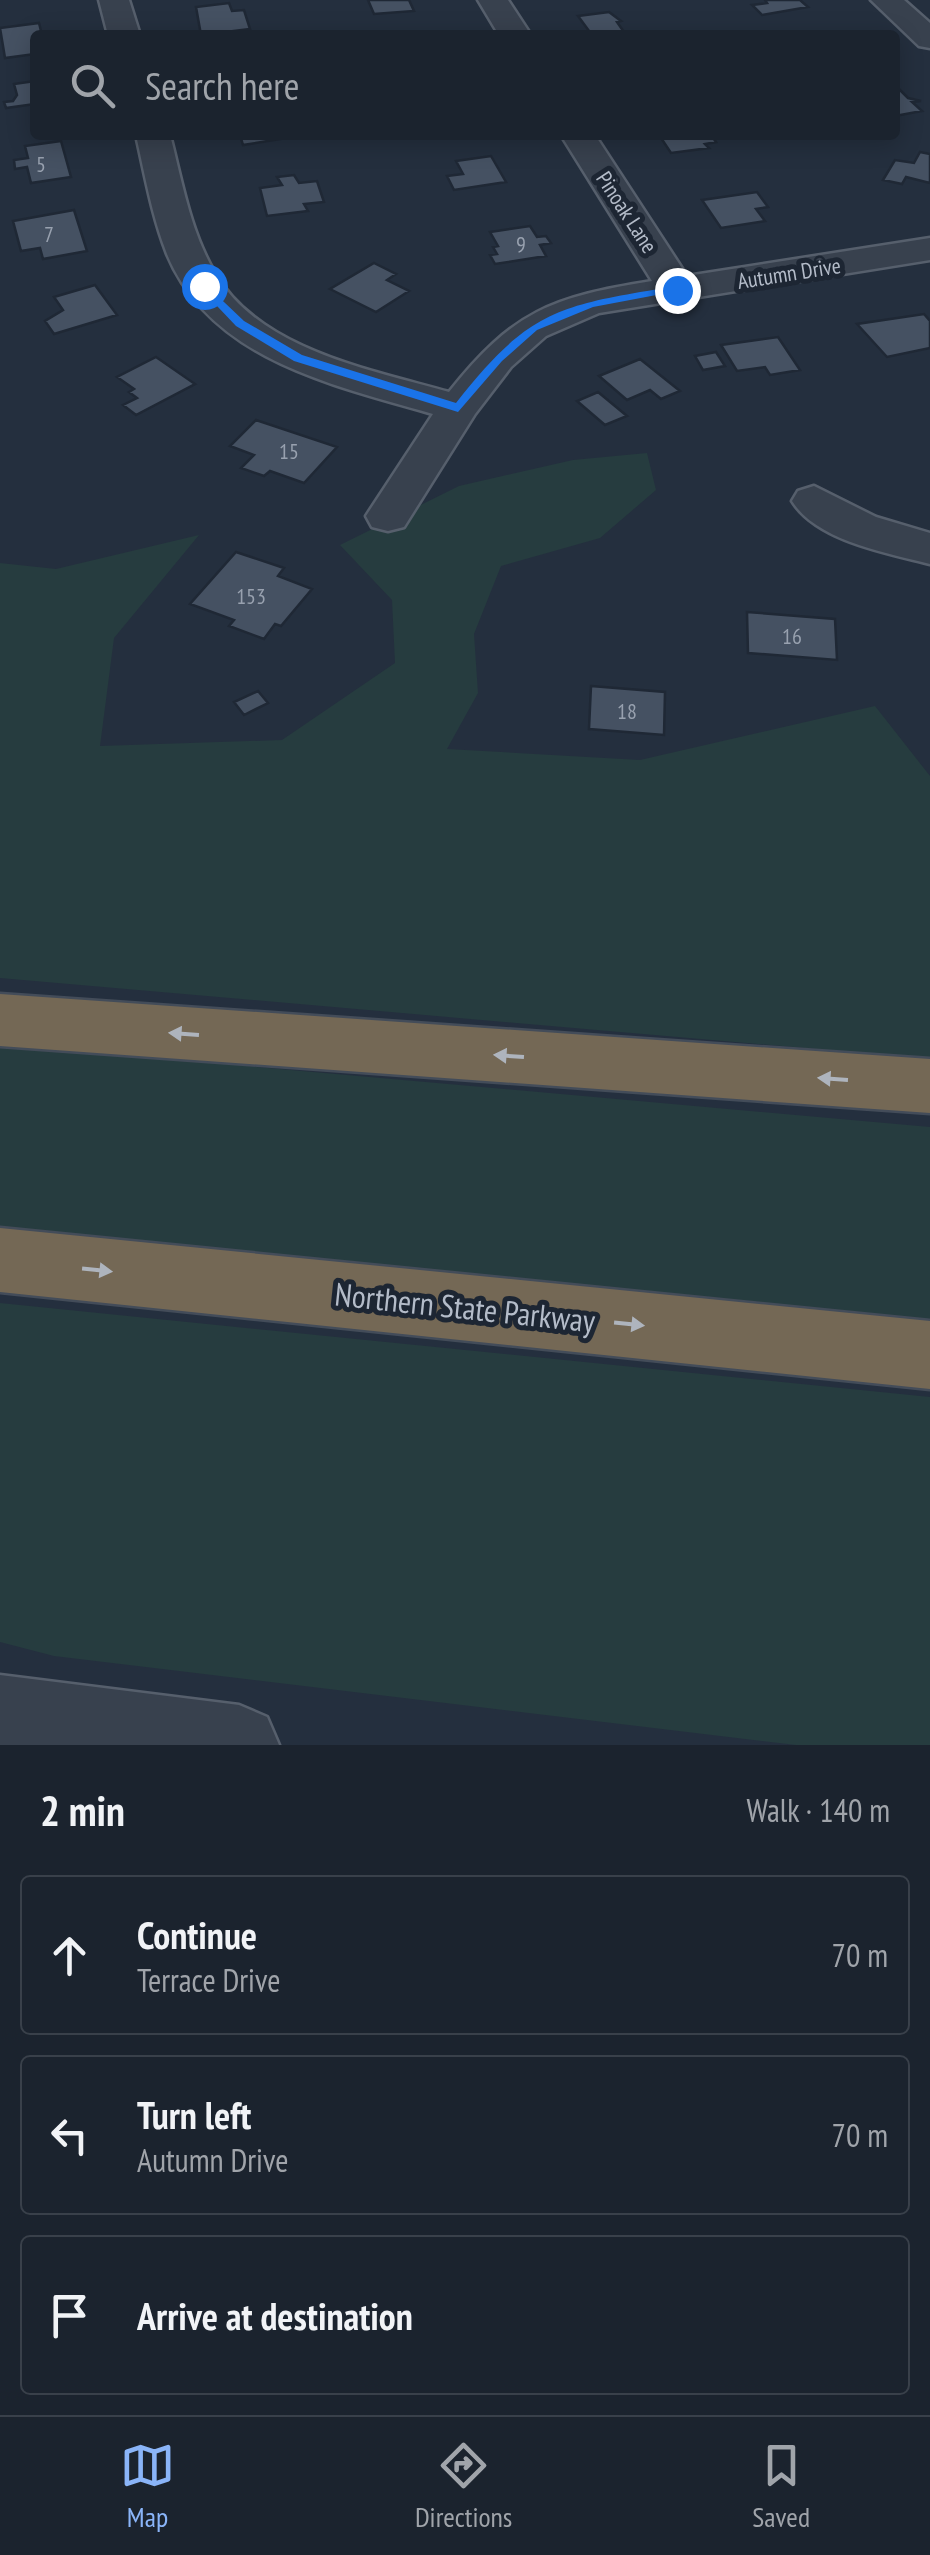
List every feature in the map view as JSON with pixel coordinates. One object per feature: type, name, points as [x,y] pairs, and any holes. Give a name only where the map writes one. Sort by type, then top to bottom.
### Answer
[{"type":"highway","points":[[0,1020],[930,1086]]},
{"type":"highway","name":"Northern State Parkway","points":[[0,1260],[930,1354]]},
{"type":"street","points":[[114,0],[123,30]]},
{"type":"street","points":[[493,0],[512,30]]},
{"type":"street","points":[[886,0],[930,39]]},
{"type":"street","points":[[154,140],[184,245],[204,286],[240,324],[298,358],[458,408]]},
{"type":"street","name":"Pinoak Lane","points":[[581,140],[677,290]]},
{"type":"street","name":"Autumn Drive","points":[[388,516],[458,408],[498,358],[532,328],[590,304],[930,248]]},
{"type":"street","points":[[814,501],[860,528],[930,549]]},
{"type":"street","points":[[0,1714],[239,1745]]},
{"type":"green space","points":[[647,453],[656,490],[600,538],[501,566],[474,634],[478,693],[447,749],[640,760],[875,706],[930,776],[930,1059],[0,978],[0,563],[56,569],[199,535],[114,638],[100,746],[282,740],[395,663],[392,600],[340,545],[459,486],[573,460]]},
{"type":"green space","points":[[0,1044],[930,1127],[930,1319],[0,1227]]},
{"type":"green space","points":[[0,1303],[930,1397],[930,1745],[796,1745],[54,1656],[0,1642]]},
{"type":"building","points":[[368,0],[409,0],[414,11],[374,14]]},
{"type":"building","points":[[765,0],[800,0],[808,7],[762,15],[752,5],[767,3]]},
{"type":"building","points":[[229,3],[232,11],[244,10],[250,29],[200,30],[196,7]]},
{"type":"building","points":[[609,12],[621,21],[617,22],[623,30],[588,30],[578,16]]},
{"type":"building","points":[[39,23],[41,30],[30,30],[30,55],[5,58],[0,28]]},
{"type":"building","points":[[30,82],[30,105],[6,108],[4,102],[13,101],[17,95],[14,84]]},
{"type":"building","points":[[900,90],[908,98],[921,101],[912,102],[922,111],[900,115]]},
{"type":"building","points":[[242,140],[274,140],[243,145]]},
{"type":"building","points":[[662,140],[716,142],[705,144],[709,148],[671,153]]},
{"type":"building","points":[[61,141],[71,177],[31,183],[27,167],[15,169],[14,160],[28,158],[25,146]]},
{"type":"building","points":[[920,152],[930,154],[930,183],[906,177],[902,184],[883,180],[895,160],[914,163]]},
{"type":"building","points":[[491,156],[506,182],[454,190],[447,176],[463,174],[456,161]]},
{"type":"building","points":[[294,175],[299,183],[317,181],[324,202],[304,204],[308,211],[267,216],[260,188],[282,185],[277,177]]},
{"type":"building","points":[[757,192],[768,207],[756,209],[765,221],[721,228],[702,200]]},
{"type":"building","points":[[74,210],[87,251],[43,259],[40,248],[21,251],[13,221]]},
{"type":"building","points":[[530,226],[537,237],[546,236],[551,243],[540,245],[546,256],[495,264],[490,255],[497,254],[493,247],[498,246],[490,232]]},
{"type":"building","points":[[374,263],[396,274],[387,280],[409,291],[376,312],[330,289]]},
{"type":"building","points":[[95,285],[117,315],[54,334],[45,321],[63,310],[54,297]]},
{"type":"building","points":[[924,314],[930,321],[930,348],[887,357],[857,324]]},
{"type":"building","points":[[778,337],[800,370],[770,375],[765,367],[737,371],[721,345]]},
{"type":"building","points":[[716,352],[725,366],[703,370],[695,356]]},
{"type":"building","points":[[156,357],[195,384],[136,415],[123,405],[137,398],[129,392],[134,389],[117,377]]},
{"type":"building","points":[[640,359],[680,391],[661,399],[650,390],[627,400],[599,376]]},
{"type":"building","points":[[598,392],[627,416],[605,425],[577,401]]},
{"type":"building","points":[[256,420],[337,447],[304,483],[270,471],[264,476],[241,468],[254,455],[230,446]]},
{"type":"building","points":[[236,552],[284,568],[278,576],[312,589],[281,626],[275,624],[264,639],[229,626],[234,620],[190,604]]},
{"type":"building","points":[[747,612],[835,619],[837,660],[748,653]]},
{"type":"building","points":[[591,686],[665,692],[664,735],[589,729]]},
{"type":"building","points":[[258,691],[268,703],[244,715],[234,702]]},
{"type":"route","points":[[204,286],[240,324],[298,358],[458,408],[498,358],[532,328],[590,304],[677,290]]}]
